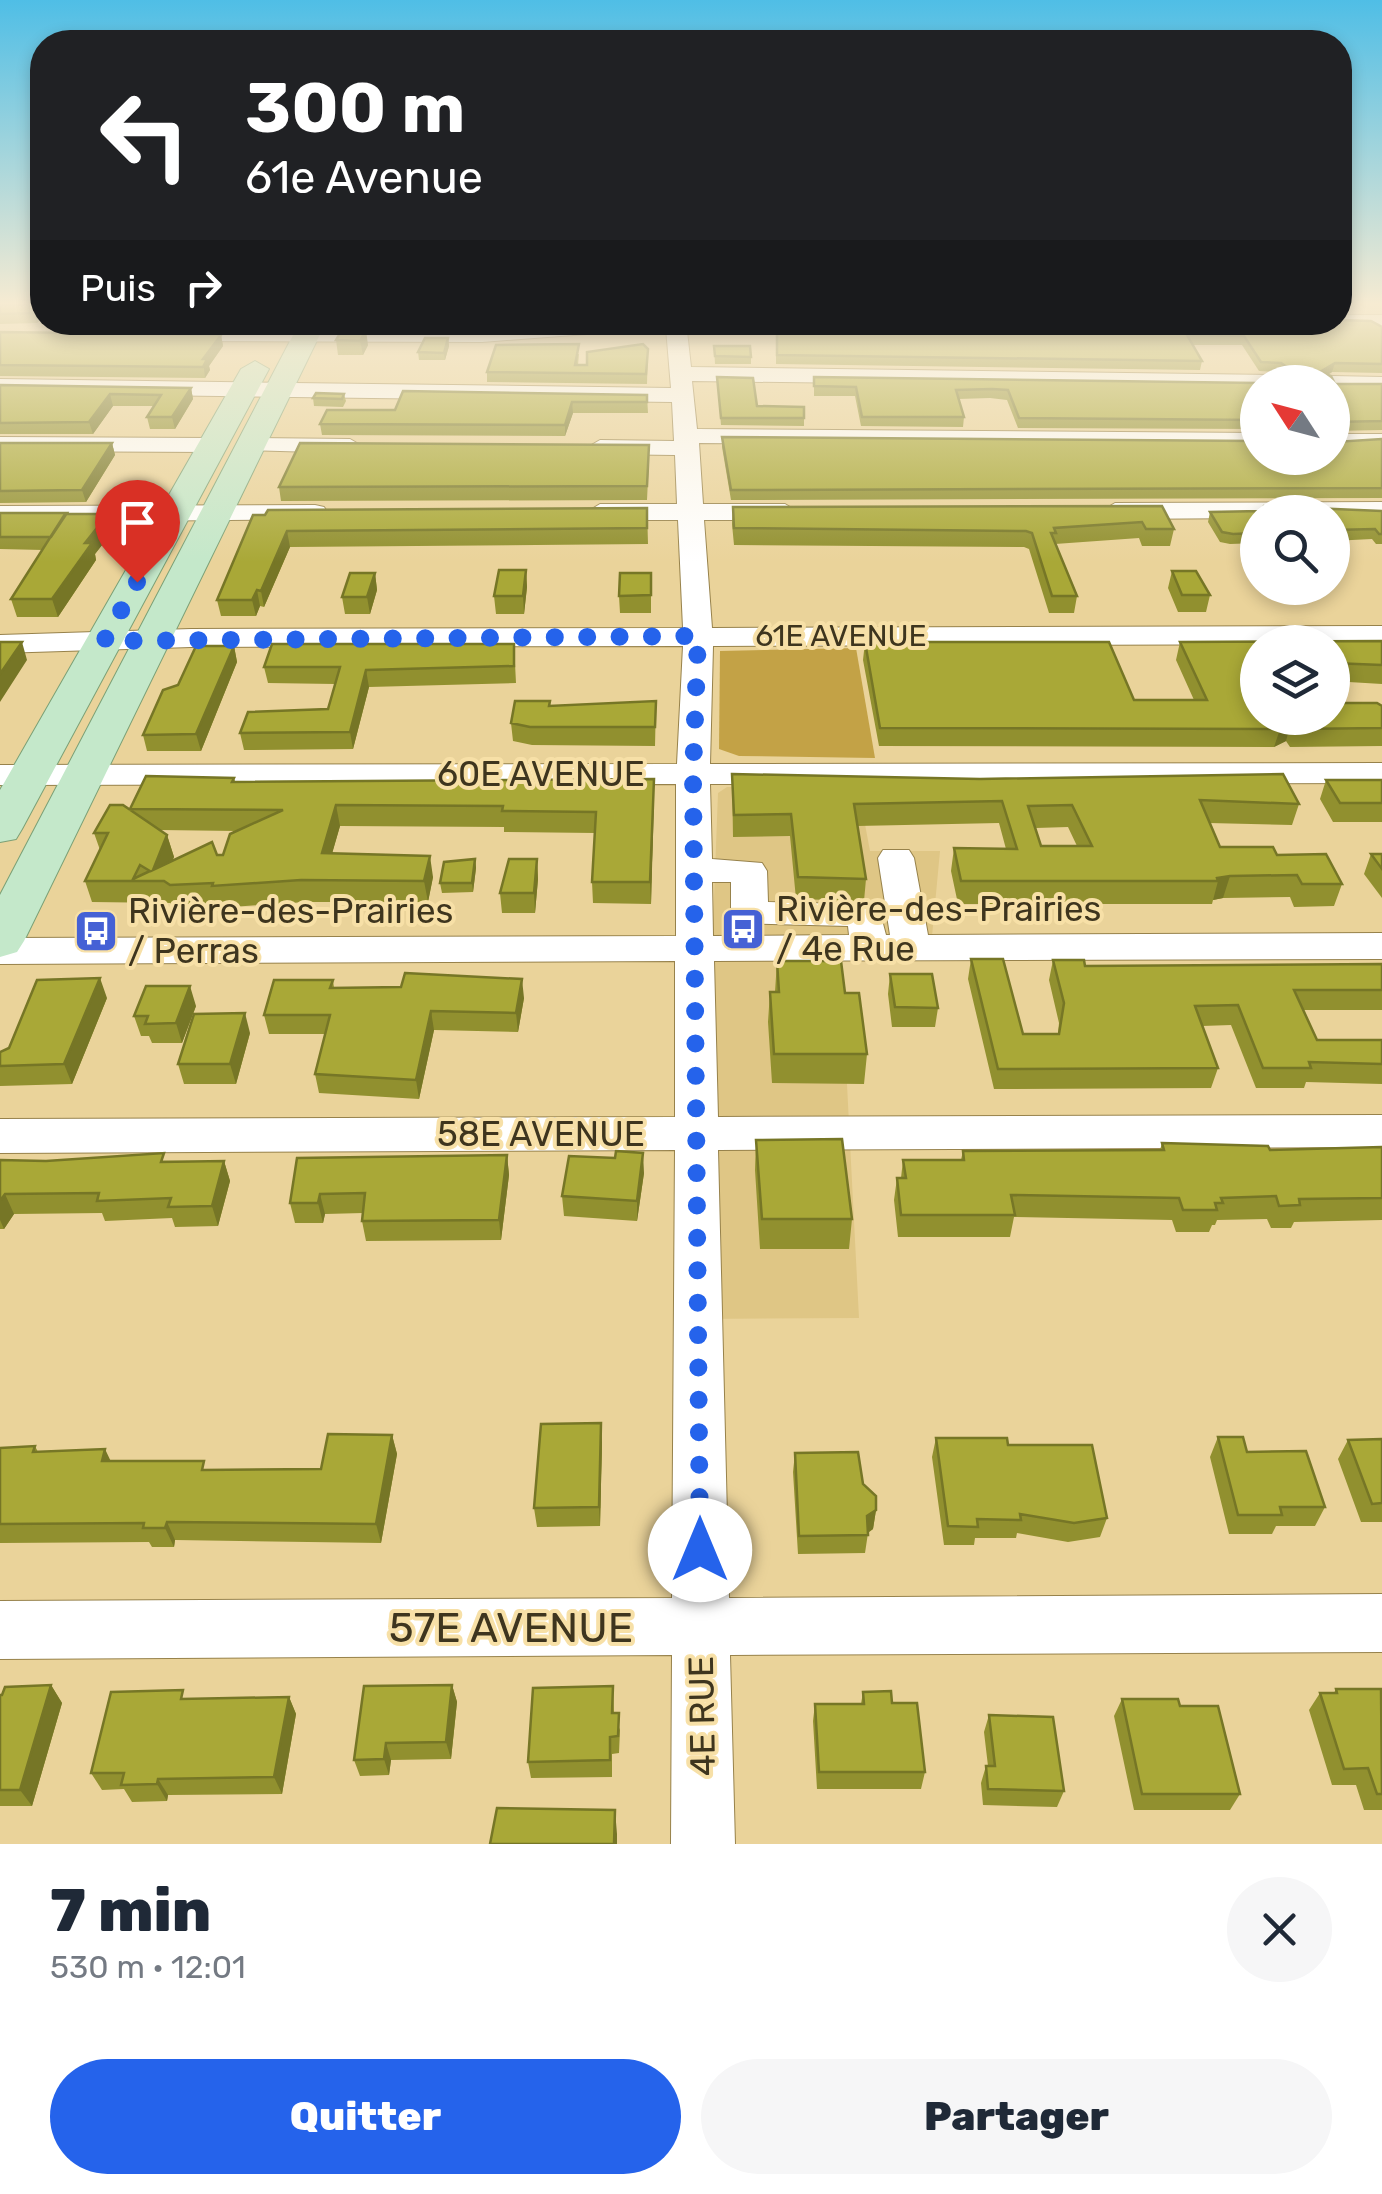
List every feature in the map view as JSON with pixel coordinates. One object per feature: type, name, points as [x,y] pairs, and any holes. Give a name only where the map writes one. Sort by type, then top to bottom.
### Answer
[{"type":"main road","points":[[0,829],[15,775],[104,641],[212,445],[260,390]]},
{"type":"main road","points":[[0,940],[250,445],[262,390]]},
{"type":"street","name":"4E RUE","points":[[684,390],[698,636],[693,774],[704,1844]]},
{"type":"street","points":[[570,447],[686,442],[1240,440]]},
{"type":"street","points":[[1350,441],[1382,441]]},
{"type":"street","points":[[0,444],[212,445]]},
{"type":"street","points":[[250,445],[375,446]]},
{"type":"street","points":[[1086,511],[1382,510]]},
{"type":"street","points":[[573,512],[809,512]]},
{"type":"street","points":[[0,514],[339,513]]},
{"type":"street","name":"61E AVENUE","points":[[0,644],[152,638],[1382,635]]},
{"type":"street","name":"60E AVENUE","points":[[15,775],[1382,772]]},
{"type":"street","points":[[896,858],[911,947]]},
{"type":"street","points":[[695,870],[749,871],[750,914],[866,914],[869,947]]},
{"type":"street","points":[[0,951],[1382,946]]},
{"type":"street","name":"58E AVENUE","points":[[0,1136],[1382,1131]]},
{"type":"street","name":"57E AVENUE","points":[[0,1630],[1382,1623]]},
{"type":"shaded area","points":[[856,648],[875,758],[739,756],[719,749],[720,651]]},
{"type":"shaded area","points":[[727,787],[858,787],[870,851],[940,851],[931,947],[840,948],[859,1318],[698,1319],[718,793]]},
{"type":"building","points":[[0,390],[190,390],[172,417],[147,417],[161,395],[110,394],[89,422],[0,423]]},
{"type":"building","points":[[718,390],[755,390],[757,406],[804,407],[804,418],[721,418]]},
{"type":"building","points":[[857,390],[956,390],[964,417],[862,417]]},
{"type":"building","points":[[1008,390],[1240,390],[1240,420],[1019,418]]},
{"type":"building","points":[[1350,390],[1382,390],[1382,421],[1350,422]]},
{"type":"building","points":[[403,391],[647,395],[647,402],[572,402],[565,425],[320,424],[327,410],[395,410]]},
{"type":"building","points":[[316,393],[344,394],[342,399],[313,398]]},
{"type":"building","points":[[722,437],[1240,441],[1240,475],[1350,475],[1350,441],[1382,439],[1382,488],[731,490]]},
{"type":"building","points":[[0,443],[112,443],[82,490],[0,491]]},
{"type":"building","points":[[300,443],[649,445],[647,486],[279,487]]},
{"type":"building","points":[[1162,506],[1174,529],[1146,529],[1142,522],[1054,528],[1056,533],[1051,533],[1077,596],[1052,596],[1032,533],[1026,531],[734,528],[733,507]]},
{"type":"building","points":[[647,508],[647,528],[287,531],[261,591],[257,590],[252,600],[217,600],[253,515],[265,515],[268,510]]},
{"type":"building","points":[[1350,510],[1382,511],[1382,534],[1375,529],[1350,530]]},
{"type":"building","points":[[1240,511],[1240,534],[1222,532],[1210,512]]},
{"type":"building","points":[[0,513],[67,513],[51,537],[0,537]]},
{"type":"building","points":[[65,514],[108,514],[85,543],[92,543],[52,599],[11,599]]},
{"type":"building","points":[[499,570],[526,570],[523,596],[494,596]]},
{"type":"building","points":[[1172,571],[1196,571],[1210,595],[1182,595]]},
{"type":"building","points":[[350,573],[375,573],[367,597],[342,597]]},
{"type":"building","points":[[620,573],[651,573],[651,595],[619,596]]},
{"type":"building","points":[[1350,641],[1382,641],[1382,665],[1350,664]]},
{"type":"building","points":[[0,642],[22,642],[0,674]]},
{"type":"building","points":[[865,642],[1109,642],[1134,700],[1207,700],[1180,642],[1240,642],[1240,729],[880,728]]},
{"type":"building","points":[[272,644],[514,644],[514,666],[366,670],[350,732],[240,733],[248,712],[328,709],[340,667],[264,667]]},
{"type":"building","points":[[196,646],[234,646],[196,734],[143,735],[163,690],[178,685]]},
{"type":"building","points":[[515,701],[550,701],[549,706],[656,701],[655,727],[530,727],[511,723]]},
{"type":"building","points":[[1350,703],[1382,706],[1382,728],[1350,728]]},
{"type":"building","points":[[732,774],[980,779],[1283,774],[1299,804],[1200,800],[1220,847],[1273,847],[1277,855],[1326,854],[1342,884],[1302,884],[1297,875],[1230,876],[1217,878],[1218,881],[961,881],[954,848],[1017,849],[1002,801],[854,804],[866,879],[798,877],[791,814],[734,815]],"holes":[[[1072,805],[1092,846],[1041,846],[1028,806]]]},
{"type":"building","points":[[146,776],[234,778],[232,782],[654,779],[650,882],[592,882],[596,812],[502,811],[503,806],[336,805],[322,853],[430,856],[424,881],[301,880],[212,886],[213,883],[85,881],[108,833],[94,833],[110,805],[123,805],[167,835],[153,870],[212,842],[217,855],[223,855],[230,834],[283,810],[130,809]],"holes":[[[140,865],[150,871],[133,879]]]},
{"type":"building","points":[[1326,780],[1382,780],[1382,803],[1340,803]]},
{"type":"building","points":[[1371,854],[1382,854],[1382,869]]},
{"type":"building","points":[[475,859],[472,883],[440,883],[444,862]]},
{"type":"building","points":[[509,859],[537,859],[534,893],[500,893]]},
{"type":"building","points":[[971,959],[1003,959],[1023,1034],[1059,1034],[1064,1003],[1053,960],[1084,960],[1085,966],[1382,964],[1382,990],[1294,990],[1317,1040],[1382,1040],[1382,1064],[1309,1062],[1311,1068],[1263,1068],[1238,1005],[1195,1006],[1218,1068],[998,1069]]},
{"type":"building","points":[[777,961],[841,961],[845,993],[859,993],[867,1054],[774,1054],[770,992],[779,992]]},
{"type":"building","points":[[405,973],[522,979],[516,1013],[431,1011],[416,1080],[315,1074],[330,1015],[264,1015],[274,980],[333,980],[330,988],[401,987]]},
{"type":"building","points":[[890,974],[932,974],[938,1008],[895,1007]]},
{"type":"building","points":[[100,978],[64,1064],[0,1066],[0,1052],[9,1048],[37,980]]},
{"type":"building","points":[[146,986],[190,986],[176,1023],[145,1024],[148,1016],[134,1016]]},
{"type":"building","points":[[245,1013],[230,1064],[178,1064],[194,1014]]},
{"type":"building","points":[[842,1139],[852,1219],[762,1219],[756,1140]]},
{"type":"building","points":[[1162,1143],[1268,1146],[1270,1150],[1382,1147],[1382,1198],[1299,1199],[1300,1205],[1279,1206],[1276,1196],[1221,1198],[1223,1203],[1215,1203],[1217,1210],[1183,1210],[1179,1198],[1011,1195],[1015,1215],[901,1215],[897,1178],[906,1178],[903,1160],[964,1160],[963,1151],[1164,1150]]},
{"type":"building","points":[[616,1151],[643,1153],[637,1201],[562,1196],[569,1156],[615,1158]]},
{"type":"building","points":[[164,1153],[161,1162],[224,1161],[212,1206],[168,1207],[171,1198],[97,1201],[99,1193],[5,1194],[0,1201],[0,1160]]},
{"type":"building","points":[[507,1155],[499,1220],[362,1221],[365,1193],[320,1194],[318,1203],[290,1203],[297,1158]]},
{"type":"building","points":[[601,1423],[599,1507],[534,1508],[541,1424]]},
{"type":"building","points":[[328,1434],[392,1435],[376,1524],[167,1522],[165,1528],[143,1528],[144,1523],[0,1524],[0,1448],[35,1446],[33,1452],[105,1449],[102,1461],[204,1461],[202,1470],[321,1469]]},
{"type":"building","points":[[1218,1437],[1243,1437],[1247,1452],[1306,1451],[1325,1507],[1280,1507],[1282,1515],[1238,1515]]},
{"type":"building","points":[[936,1438],[1007,1438],[1008,1445],[1092,1445],[1107,1518],[1074,1523],[1020,1514],[1021,1520],[977,1519],[978,1527],[948,1526]]},
{"type":"building","points":[[1382,1439],[1382,1503],[1372,1504],[1348,1440]]},
{"type":"building","points":[[858,1452],[863,1484],[876,1496],[876,1510],[867,1516],[868,1535],[799,1536],[795,1453]]},
{"type":"building","points":[[51,1685],[20,1790],[0,1790],[0,1695],[5,1687]]},
{"type":"building","points":[[452,1685],[446,1742],[386,1743],[384,1759],[354,1760],[364,1686]]},
{"type":"building","points":[[613,1686],[612,1713],[619,1713],[618,1736],[610,1737],[610,1760],[528,1762],[533,1688]]},
{"type":"building","points":[[1336,1689],[1381,1689],[1382,1794],[1377,1794],[1368,1768],[1344,1769],[1320,1693],[1337,1693]]},
{"type":"building","points":[[183,1690],[181,1699],[289,1697],[274,1777],[158,1779],[157,1784],[121,1785],[124,1773],[91,1773],[111,1692]]},
{"type":"building","points":[[891,1691],[892,1703],[917,1703],[925,1772],[819,1772],[815,1704],[864,1704],[863,1692]]},
{"type":"building","points":[[1122,1699],[1178,1699],[1180,1706],[1218,1706],[1240,1794],[1142,1794]]},
{"type":"building","points":[[989,1715],[1053,1717],[1064,1791],[988,1789],[986,1766],[995,1766]]},
{"type":"building","points":[[497,1808],[615,1810],[614,1844],[490,1844]]},
{"type":"place","name":"Rivière-des-Prairies / 4e Rue","points":[[743,929]]},
{"type":"place","name":"Rivière-des-Prairies / Perras","points":[[96,931]]},
{"type":"route","points":[[137,582],[104,641],[698,636],[693,774],[700,1550]]}]
